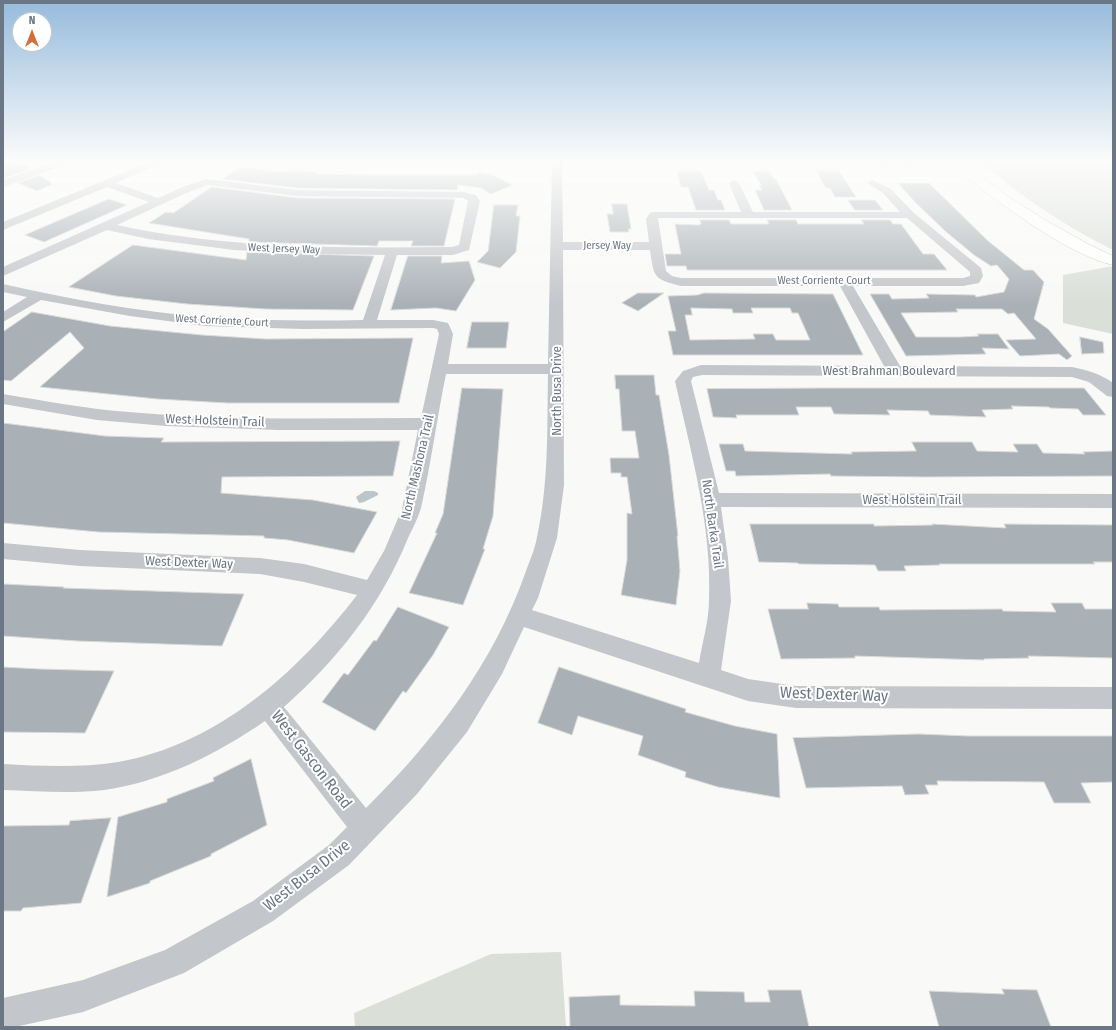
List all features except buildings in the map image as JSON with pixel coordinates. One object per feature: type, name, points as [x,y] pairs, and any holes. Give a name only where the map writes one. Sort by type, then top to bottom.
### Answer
[{"type":"street","points":[[3,226],[44,209]]},
{"type":"street","points":[[3,272],[143,209]]},
{"type":"street","name":"West Jersey Way","points":[[105,226],[222,246],[297,250],[453,251],[465,248],[472,209]]},
{"type":"street","name":"North Busa Drive","points":[[518,616],[527,598],[546,538],[555,485],[557,209]]},
{"type":"street","points":[[746,209],[748,214]]},
{"type":"street","points":[[904,209],[910,215]]},
{"type":"street","points":[[1018,209],[1107,259],[1113,266]]},
{"type":"street","points":[[657,246],[652,219],[654,215],[910,215]]},
{"type":"street","name":"West Corriente Court","points":[[657,246],[660,272],[668,279],[681,282],[963,282],[974,280],[978,276],[976,271],[910,215]]},
{"type":"street","name":"Jersey Way","points":[[557,246],[657,246]]},
{"type":"street","points":[[369,324],[392,251]]},
{"type":"street","points":[[844,281],[894,370]]},
{"type":"street","name":"West Corriente Court","points":[[3,288],[39,296],[173,318],[263,324],[433,324],[443,326]]},
{"type":"street","points":[[3,318],[39,296]]},
{"type":"street","name":"North Mashona Trail","points":[[268,706],[331,646],[362,606],[389,562],[411,509],[446,334],[443,326]]},
{"type":"street","points":[[438,369],[557,369]]},
{"type":"street","name":"West Brahman Boulevard","points":[[688,374],[701,370],[1072,372],[1089,375],[1103,382],[1113,392]]},
{"type":"street","name":"North Barka Trail","points":[[688,374],[683,381],[711,500],[718,558],[720,601],[708,677]]},
{"type":"street","name":"West Holstein Trail","points":[[3,399],[78,412],[129,418],[230,423],[428,424]]},
{"type":"street","name":"West Holstein Trail","points":[[711,500],[1113,501]]},
{"type":"street","name":"West Dexter Way","points":[[3,551],[80,558],[260,566],[304,573],[372,590]]},
{"type":"street","name":"West Dexter Way","points":[[518,616],[748,690],[796,697],[1113,698]]},
{"type":"street","name":"West Busa Drive","points":[[3,1014],[83,996],[173,962],[263,911],[339,855],[408,785],[458,723],[494,666],[518,616]]},
{"type":"street","name":"West Gascon Road","points":[[3,777],[74,780],[135,771],[182,755],[225,734],[268,706],[365,828]]},
{"type":"shaded area","points":[[1043,209],[1113,209],[1113,250],[1095,241]]},
{"type":"shaded area","points":[[1113,266],[1113,334],[1063,323],[1063,275]]},
{"type":"shaded area","points":[[365,491],[374,491],[378,493],[378,495],[359,503],[356,497]]},
{"type":"shaded area","points":[[561,952],[566,1027],[355,1027],[354,1013],[491,954]]}]
